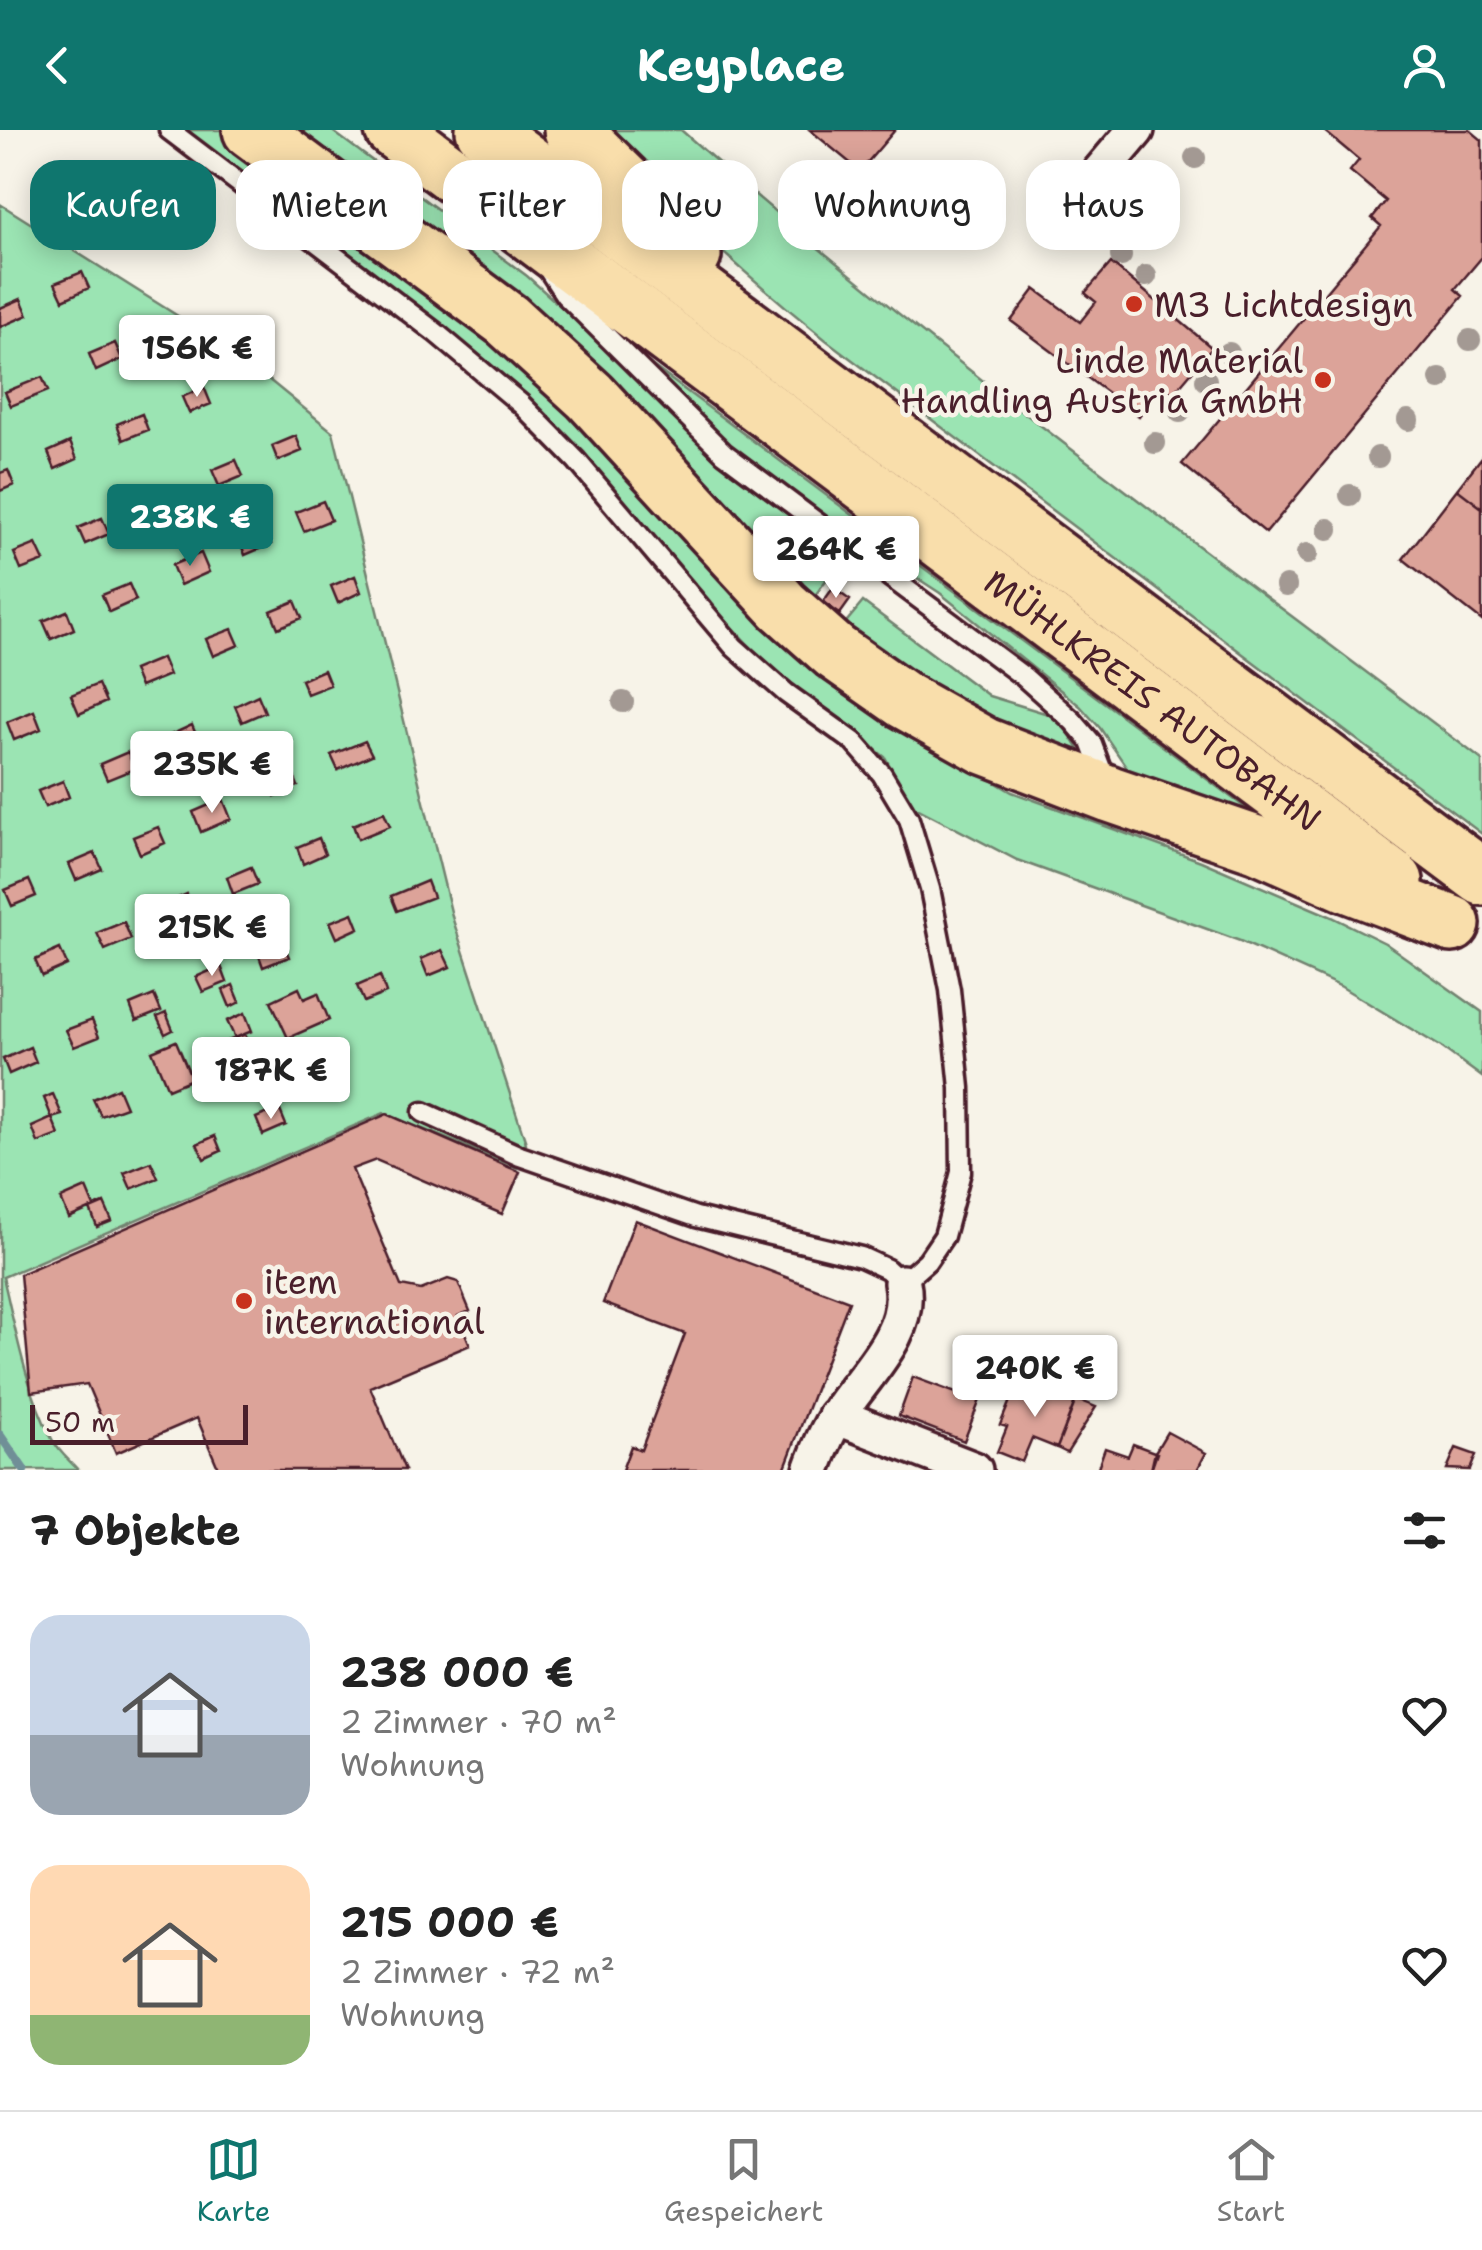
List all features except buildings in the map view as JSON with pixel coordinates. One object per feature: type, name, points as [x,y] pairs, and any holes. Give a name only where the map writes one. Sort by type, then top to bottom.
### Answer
[{"type":"highway","points":[[251,130],[507,320],[590,396],[771,593],[835,652],[905,701],[986,746],[1259,845],[1467,935]]},
{"type":"highway","name":"MÜHLKREIS AUTOBAHN","points":[[393,130],[443,167]]},
{"type":"highway","name":"MÜHLKREIS AUTOBAHN","points":[[484,130],[1482,876]]},
{"type":"highway","points":[[572,130],[675,231],[746,325]]},
{"type":"highway","name":"MÜHLKREIS AUTOBAHN","points":[[553,250],[1467,935]]},
{"type":"street","points":[[1111,160],[1136,130]]},
{"type":"street","points":[[812,1470],[836,1416],[902,1319],[902,1283]]},
{"type":"street","points":[[836,1416],[974,1470]]},
{"type":"lane","points":[[170,130],[435,332],[521,404],[576,460],[734,647],[786,693],[854,742],[882,774],[908,819],[930,890],[950,990],[960,1088],[961,1172],[944,1236],[927,1261],[902,1283],[887,1269],[862,1258],[696,1217],[520,1156],[423,1112]]},
{"type":"lane","points":[[534,250],[566,295],[724,453],[1024,677],[1073,720],[1091,742],[1110,794]]},
{"type":"green space","points":[[184,130],[227,130],[268,160],[236,160],[236,170]]},
{"type":"green space","points":[[272,130],[331,130],[371,160],[306,160]]},
{"type":"green space","points":[[594,130],[681,130],[715,160],[625,160]]},
{"type":"green space","points":[[758,197],[778,215],[778,250],[821,250],[1177,530],[1482,760],[1482,834],[826,340],[721,250],[758,250]]},
{"type":"green space","points":[[423,199],[443,213],[443,250],[492,250],[527,276],[619,359],[731,470],[794,519],[780,539],[829,576],[811,601],[842,627],[863,602],[989,696],[1062,722],[1080,751],[1080,770],[882,671],[407,250],[423,250]]},
{"type":"green space","points":[[0,204],[30,223],[30,250],[73,250],[189,323],[268,379],[333,432],[453,920],[526,1143],[518,1168],[384,1113],[3,1277],[35,1400],[54,1443],[78,1470],[0,1470]]},
{"type":"green space","points":[[340,250],[390,250],[409,264],[930,743],[1012,792],[1201,861],[1385,943],[1482,1012],[1482,1077],[1441,1047],[1340,986],[1240,941],[1017,860],[911,805],[885,757],[765,662],[698,591],[591,462],[516,386]]},
{"type":"green space","points":[[638,355],[1294,844],[1134,778],[1080,706],[940,593],[776,486],[709,429]]},
{"type":"waterway","points":[[0,1435],[24,1470]]},
{"type":"place","name":"M3 Lichtdesign","points":[[1134,304]]},
{"type":"place","name":"Linde Material Handling Austria GmbH","points":[[1323,380]]},
{"type":"place","name":"item international","points":[[244,1301]]}]
